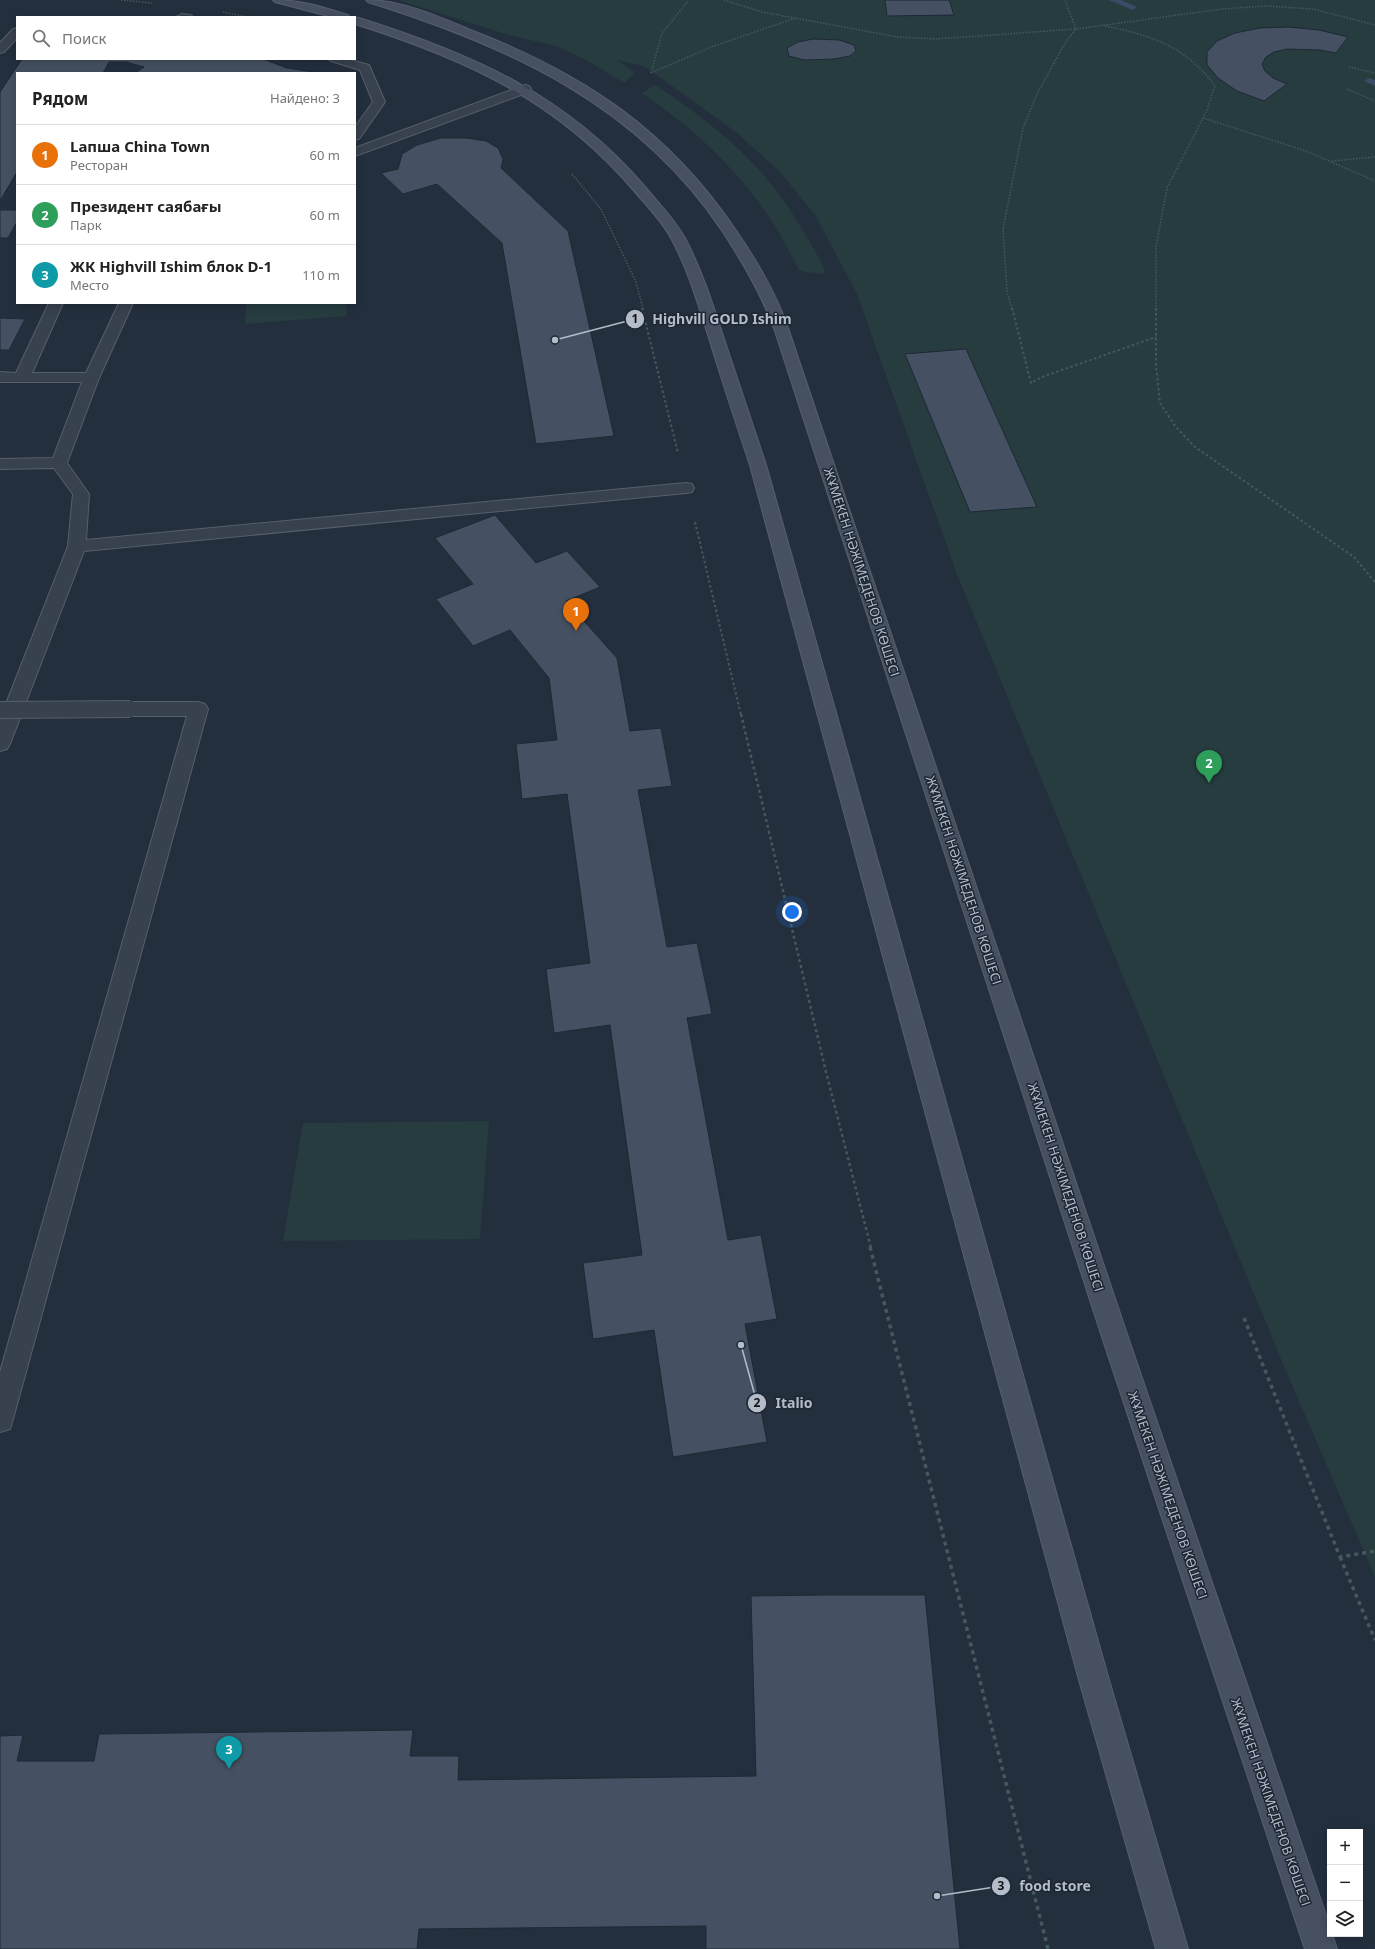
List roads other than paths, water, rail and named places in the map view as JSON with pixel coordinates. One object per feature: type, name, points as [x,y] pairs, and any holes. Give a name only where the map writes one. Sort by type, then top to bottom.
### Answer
[{"type":"main road","points":[[279,0],[307,6],[341,16]]},
{"type":"main road","name":"ЖҰМЕКЕН НӘЖІМЕДЕНОВ КӨШЕСІ","points":[[372,0],[408,10],[472,33],[584,88],[629,120],[668,155],[712,204],[744,252],[769,296],[1117,1343],[1321,1949]]},
{"type":"main road","points":[[356,20],[449,53],[525,89],[571,121],[599,144],[634,180],[678,237],[704,300],[758,465],[1094,1680],[1172,1949]]},
{"type":"lane","points":[[0,50],[16,32]]},
{"type":"lane","points":[[337,60],[365,68],[379,102],[356,135]]},
{"type":"lane","points":[[356,152],[525,89]]},
{"type":"lane","points":[[22,377],[56,304]]},
{"type":"lane","points":[[59,463],[91,378],[126,304]]},
{"type":"lane","points":[[0,377],[91,378]]},
{"type":"lane","points":[[0,464],[59,463]]},
{"type":"lane","points":[[0,744],[77,546],[81,494],[59,463]]},
{"type":"lane","points":[[77,546],[686,488]]},
{"type":"lane","points":[[0,710],[198,709],[0,1419]]},
{"type":"waterway","points":[[1113,0],[1133,7]]},
{"type":"waterway","points":[[1369,81],[1375,83]]},
{"type":"place","name":"Highvill GOLD Ishim","points":[[555,340]]},
{"type":"place","name":"Lапша China Town","points":[[576,631]]},
{"type":"place","name":"Президент саябағы","points":[[1209,783]]},
{"type":"place","name":"Italio","points":[[741,1345]]},
{"type":"place","name":"ЖК Highvill Ishim блок D-1","points":[[229,1769]]},
{"type":"place","name":"food store","points":[[937,1896]]}]
